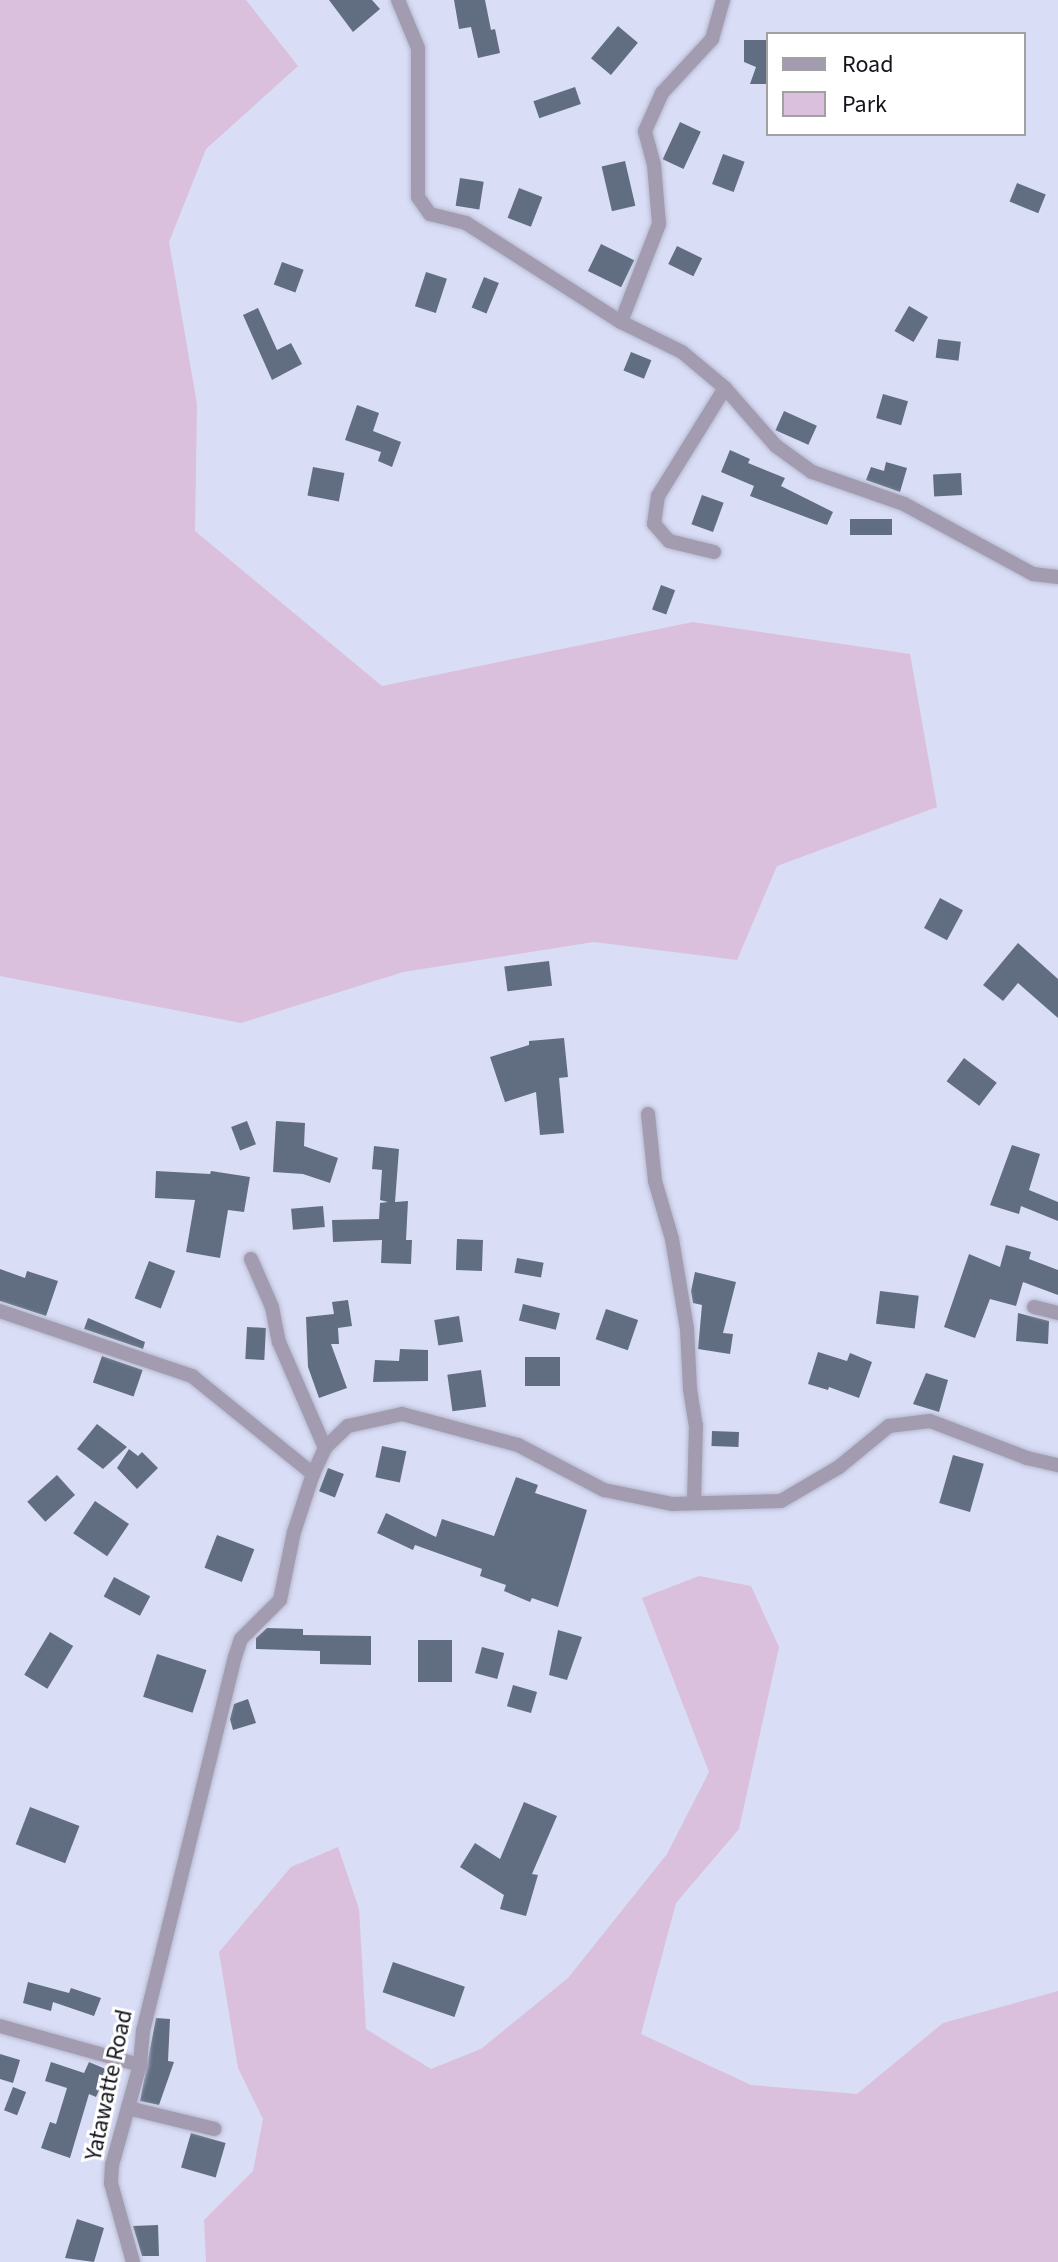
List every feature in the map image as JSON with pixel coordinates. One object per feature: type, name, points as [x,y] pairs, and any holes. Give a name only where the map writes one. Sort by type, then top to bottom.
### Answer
[{"type":"street","points":[[398,0],[418,48],[418,197],[430,214],[466,223],[621,322],[682,352],[725,388],[776,446],[812,472],[904,504],[1033,574],[1058,577]]},
{"type":"street","points":[[621,322],[659,224],[654,165],[645,131],[662,93],[712,39],[723,0]]},
{"type":"street","points":[[714,552],[669,541],[654,524],[658,496],[725,388]]},
{"type":"street","points":[[648,1114],[655,1181],[672,1239],[687,1329],[690,1389],[696,1425],[694,1503]]},
{"type":"street","points":[[251,1259],[272,1307],[279,1342],[325,1448],[348,1426],[402,1414],[518,1445],[604,1490],[672,1504],[781,1501],[839,1467],[889,1426],[930,1421],[1027,1458],[1058,1465]]},
{"type":"street","points":[[1034,1307],[1058,1313]]},
{"type":"street","points":[[0,1311],[192,1376],[313,1474]]},
{"type":"street","name":"Yatawatte Road","points":[[133,2262],[111,2183],[112,2165],[140,2065],[143,2031],[235,1657],[241,1639],[280,1600],[294,1532],[325,1448]]},
{"type":"street","points":[[0,2026],[140,2065]]},
{"type":"street","points":[[128,2108],[215,2129]]},
{"type":"green space","points":[[0,0],[246,0],[298,66],[206,149],[169,242],[197,404],[195,531],[382,686],[693,622],[910,654],[937,807],[777,866],[737,960],[594,942],[403,972],[241,1023],[0,976]]},
{"type":"green space","points":[[699,1576],[751,1586],[779,1647],[739,1829],[676,1903],[641,2034],[751,2085],[857,2094],[943,2023],[1058,1991],[1058,2262],[206,2262],[204,2220],[253,2171],[263,2119],[238,2068],[219,1952],[291,1867],[338,1847],[359,1909],[366,2029],[431,2069],[481,2049],[568,1978],[667,1854],[709,1772],[642,1598]]},
{"type":"building","points":[[329,0],[372,0],[380,9],[353,32]]},
{"type":"building","points":[[454,0],[485,0],[500,53],[478,58],[471,27],[459,29]]},
{"type":"building","points":[[618,26],[638,43],[611,75],[591,58]]},
{"type":"building","points":[[744,40],[766,40],[766,84],[750,84],[756,67],[744,62]]},
{"type":"building","points":[[575,87],[581,104],[539,118],[533,101]]},
{"type":"building","points":[[680,122],[701,132],[684,169],[663,159]]},
{"type":"building","points":[[723,154],[745,162],[734,192],[712,184]]},
{"type":"building","points":[[625,161],[635,206],[612,211],[602,166]]},
{"type":"building","points":[[460,178],[484,182],[479,209],[456,206]]},
{"type":"building","points":[[1017,183],[1046,195],[1038,213],[1010,202]]},
{"type":"building","points":[[519,188],[542,197],[531,227],[508,218]]},
{"type":"building","points":[[601,244],[634,260],[621,287],[588,271]]},
{"type":"building","points":[[677,246],[702,258],[693,276],[668,264]]},
{"type":"building","points":[[282,262],[304,270],[295,292],[274,285]]},
{"type":"building","points":[[426,272],[447,279],[436,313],[415,306]]},
{"type":"building","points":[[484,277],[499,283],[486,314],[472,308]]},
{"type":"building","points":[[909,306],[928,317],[914,342],[894,331]]},
{"type":"building","points":[[258,308],[277,350],[291,343],[302,364],[272,380],[243,315]]},
{"type":"building","points":[[938,339],[961,342],[959,361],[936,358]]},
{"type":"building","points":[[631,352],[651,360],[644,379],[624,371]]},
{"type":"building","points":[[883,394],[908,401],[901,425],[876,418]]},
{"type":"building","points":[[357,405],[379,413],[373,431],[401,442],[392,467],[378,461],[381,452],[345,440]]},
{"type":"building","points":[[784,411],[817,426],[808,445],[775,430]]},
{"type":"building","points":[[730,450],[750,459],[748,463],[785,478],[781,486],[833,512],[827,525],[750,496],[754,486],[721,472]]},
{"type":"building","points":[[886,462],[907,468],[900,492],[866,480],[871,467],[884,471]]},
{"type":"building","points":[[313,467],[344,473],[339,502],[307,495]]},
{"type":"building","points":[[961,473],[962,495],[934,496],[933,474]]},
{"type":"building","points":[[702,495],[724,503],[713,532],[691,524]]},
{"type":"building","points":[[850,519],[892,519],[892,535],[850,535]]},
{"type":"building","points":[[661,585],[675,590],[666,615],[652,609]]},
{"type":"building","points":[[940,898],[963,910],[947,940],[924,928]]},
{"type":"building","points":[[1018,943],[1058,979],[1058,1018],[1018,983],[1003,1001],[983,985]]},
{"type":"building","points":[[549,961],[552,986],[507,991],[504,966]]},
{"type":"building","points":[[564,1038],[568,1077],[559,1078],[564,1133],[540,1135],[536,1092],[505,1102],[490,1057],[529,1045],[529,1041]]},
{"type":"building","points":[[964,1058],[997,1083],[979,1106],[947,1081]]},
{"type":"building","points":[[247,1121],[256,1144],[240,1150],[231,1127]]},
{"type":"building","points":[[276,1121],[305,1123],[304,1146],[338,1158],[330,1183],[303,1174],[273,1172]]},
{"type":"building","points":[[1012,1145],[1040,1154],[1029,1190],[1058,1202],[1058,1221],[1021,1206],[1019,1214],[990,1205]]},
{"type":"building","points":[[374,1146],[399,1149],[395,1202],[408,1201],[406,1240],[412,1240],[411,1264],[381,1263],[382,1240],[333,1242],[332,1220],[379,1219],[380,1203],[388,1202],[380,1200],[382,1170],[372,1169]]},
{"type":"building","points":[[156,1171],[210,1174],[211,1171],[250,1177],[244,1212],[228,1210],[220,1258],[186,1252],[195,1200],[155,1198]]},
{"type":"building","points":[[323,1206],[325,1227],[293,1230],[291,1209]]},
{"type":"building","points":[[457,1239],[483,1240],[482,1271],[456,1270]]},
{"type":"building","points":[[1006,1245],[1031,1252],[1029,1259],[1058,1270],[1058,1295],[1023,1282],[1016,1306],[990,1299],[975,1338],[944,1327],[969,1254],[1000,1267]]},
{"type":"building","points":[[517,1258],[544,1263],[541,1277],[514,1273]]},
{"type":"building","points":[[149,1261],[175,1271],[161,1308],[135,1298]]},
{"type":"building","points":[[0,1269],[25,1278],[27,1271],[58,1281],[46,1316],[0,1301]]},
{"type":"building","points":[[695,1272],[736,1282],[723,1333],[733,1334],[730,1354],[698,1349],[702,1305],[693,1303],[691,1291]]},
{"type":"building","points":[[880,1291],[919,1296],[915,1329],[876,1324]]},
{"type":"building","points":[[348,1300],[352,1326],[338,1328],[339,1344],[331,1344],[347,1388],[319,1398],[308,1367],[306,1317],[334,1314],[332,1302]]},
{"type":"building","points":[[523,1304],[560,1313],[556,1330],[519,1320]]},
{"type":"building","points":[[606,1309],[638,1320],[628,1350],[596,1339]]},
{"type":"building","points":[[1018,1313],[1049,1321],[1048,1344],[1016,1341]]},
{"type":"building","points":[[459,1316],[463,1342],[438,1346],[434,1320]]},
{"type":"building","points":[[88,1318],[145,1342],[143,1349],[84,1329]]},
{"type":"building","points":[[247,1327],[266,1328],[264,1360],[245,1359]]},
{"type":"building","points":[[400,1349],[428,1350],[428,1381],[373,1382],[375,1360],[399,1361]]},
{"type":"building","points":[[818,1352],[847,1361],[850,1353],[872,1362],[859,1398],[829,1387],[828,1390],[808,1384]]},
{"type":"building","points":[[102,1356],[143,1370],[134,1396],[93,1382]]},
{"type":"building","points":[[525,1357],[560,1357],[560,1386],[525,1386]]},
{"type":"building","points":[[481,1370],[486,1407],[452,1411],[447,1375]]},
{"type":"building","points":[[926,1373],[948,1380],[939,1412],[913,1404]]},
{"type":"building","points":[[97,1424],[127,1447],[103,1469],[77,1449]]},
{"type":"building","points":[[712,1431],[739,1432],[738,1447],[711,1446]]},
{"type":"building","points":[[382,1446],[406,1451],[400,1482],[375,1477]]},
{"type":"building","points":[[129,1449],[138,1456],[142,1452],[158,1468],[137,1489],[117,1468]]},
{"type":"building","points":[[953,1455],[984,1464],[970,1512],[939,1503]]},
{"type":"building","points":[[328,1468],[344,1474],[335,1497],[319,1491]]},
{"type":"building","points":[[57,1475],[75,1495],[45,1522],[27,1502]]},
{"type":"building","points":[[516,1477],[538,1485],[535,1493],[587,1510],[558,1607],[532,1598],[530,1602],[504,1591],[506,1585],[480,1576],[482,1569],[415,1545],[413,1550],[377,1533],[386,1513],[436,1537],[442,1519],[494,1536]]},
{"type":"building","points":[[95,1501],[129,1524],[107,1556],[73,1533]]},
{"type":"building","points":[[217,1535],[254,1549],[242,1582],[204,1568]]},
{"type":"building","points":[[114,1577],[150,1596],[140,1616],[104,1596]]},
{"type":"building","points":[[267,1628],[303,1629],[303,1635],[371,1636],[371,1665],[320,1664],[320,1651],[256,1649],[256,1638]]},
{"type":"building","points":[[558,1630],[582,1637],[567,1680],[549,1675]]},
{"type":"building","points":[[50,1632],[73,1646],[47,1689],[24,1675]]},
{"type":"building","points":[[418,1640],[452,1640],[452,1682],[418,1682]]},
{"type":"building","points":[[482,1647],[504,1653],[497,1679],[475,1673]]},
{"type":"building","points":[[157,1654],[206,1670],[193,1713],[143,1697]]},
{"type":"building","points":[[513,1685],[537,1692],[531,1713],[507,1706]]},
{"type":"building","points":[[248,1699],[256,1723],[233,1730],[230,1719],[234,1704]]},
{"type":"building","points":[[524,1802],[557,1816],[532,1874],[538,1875],[526,1916],[500,1909],[504,1895],[460,1867],[475,1843],[500,1859]]},
{"type":"building","points":[[30,1807],[79,1826],[65,1863],[16,1844]]},
{"type":"building","points":[[393,1962],[465,1987],[454,2017],[383,1992]]},
{"type":"building","points":[[28,1982],[69,1993],[71,1988],[101,1998],[94,2016],[53,2002],[51,2011],[23,2003]]},
{"type":"building","points":[[156,2018],[170,2019],[168,2061],[174,2062],[159,2105],[140,2101]]},
{"type":"building","points":[[0,2054],[20,2060],[13,2083],[0,2079]]},
{"type":"building","points":[[51,2062],[84,2073],[89,2062],[108,2070],[96,2097],[89,2094],[70,2158],[41,2148],[50,2122],[56,2124],[67,2088],[45,2081]]},
{"type":"building","points":[[13,2087],[26,2092],[17,2115],[4,2110]]},
{"type":"building","points":[[191,2133],[226,2143],[216,2178],[181,2168]]},
{"type":"building","points":[[77,2219],[104,2228],[94,2262],[65,2258]]},
{"type":"building","points":[[158,2225],[159,2256],[142,2256],[133,2226]]}]
